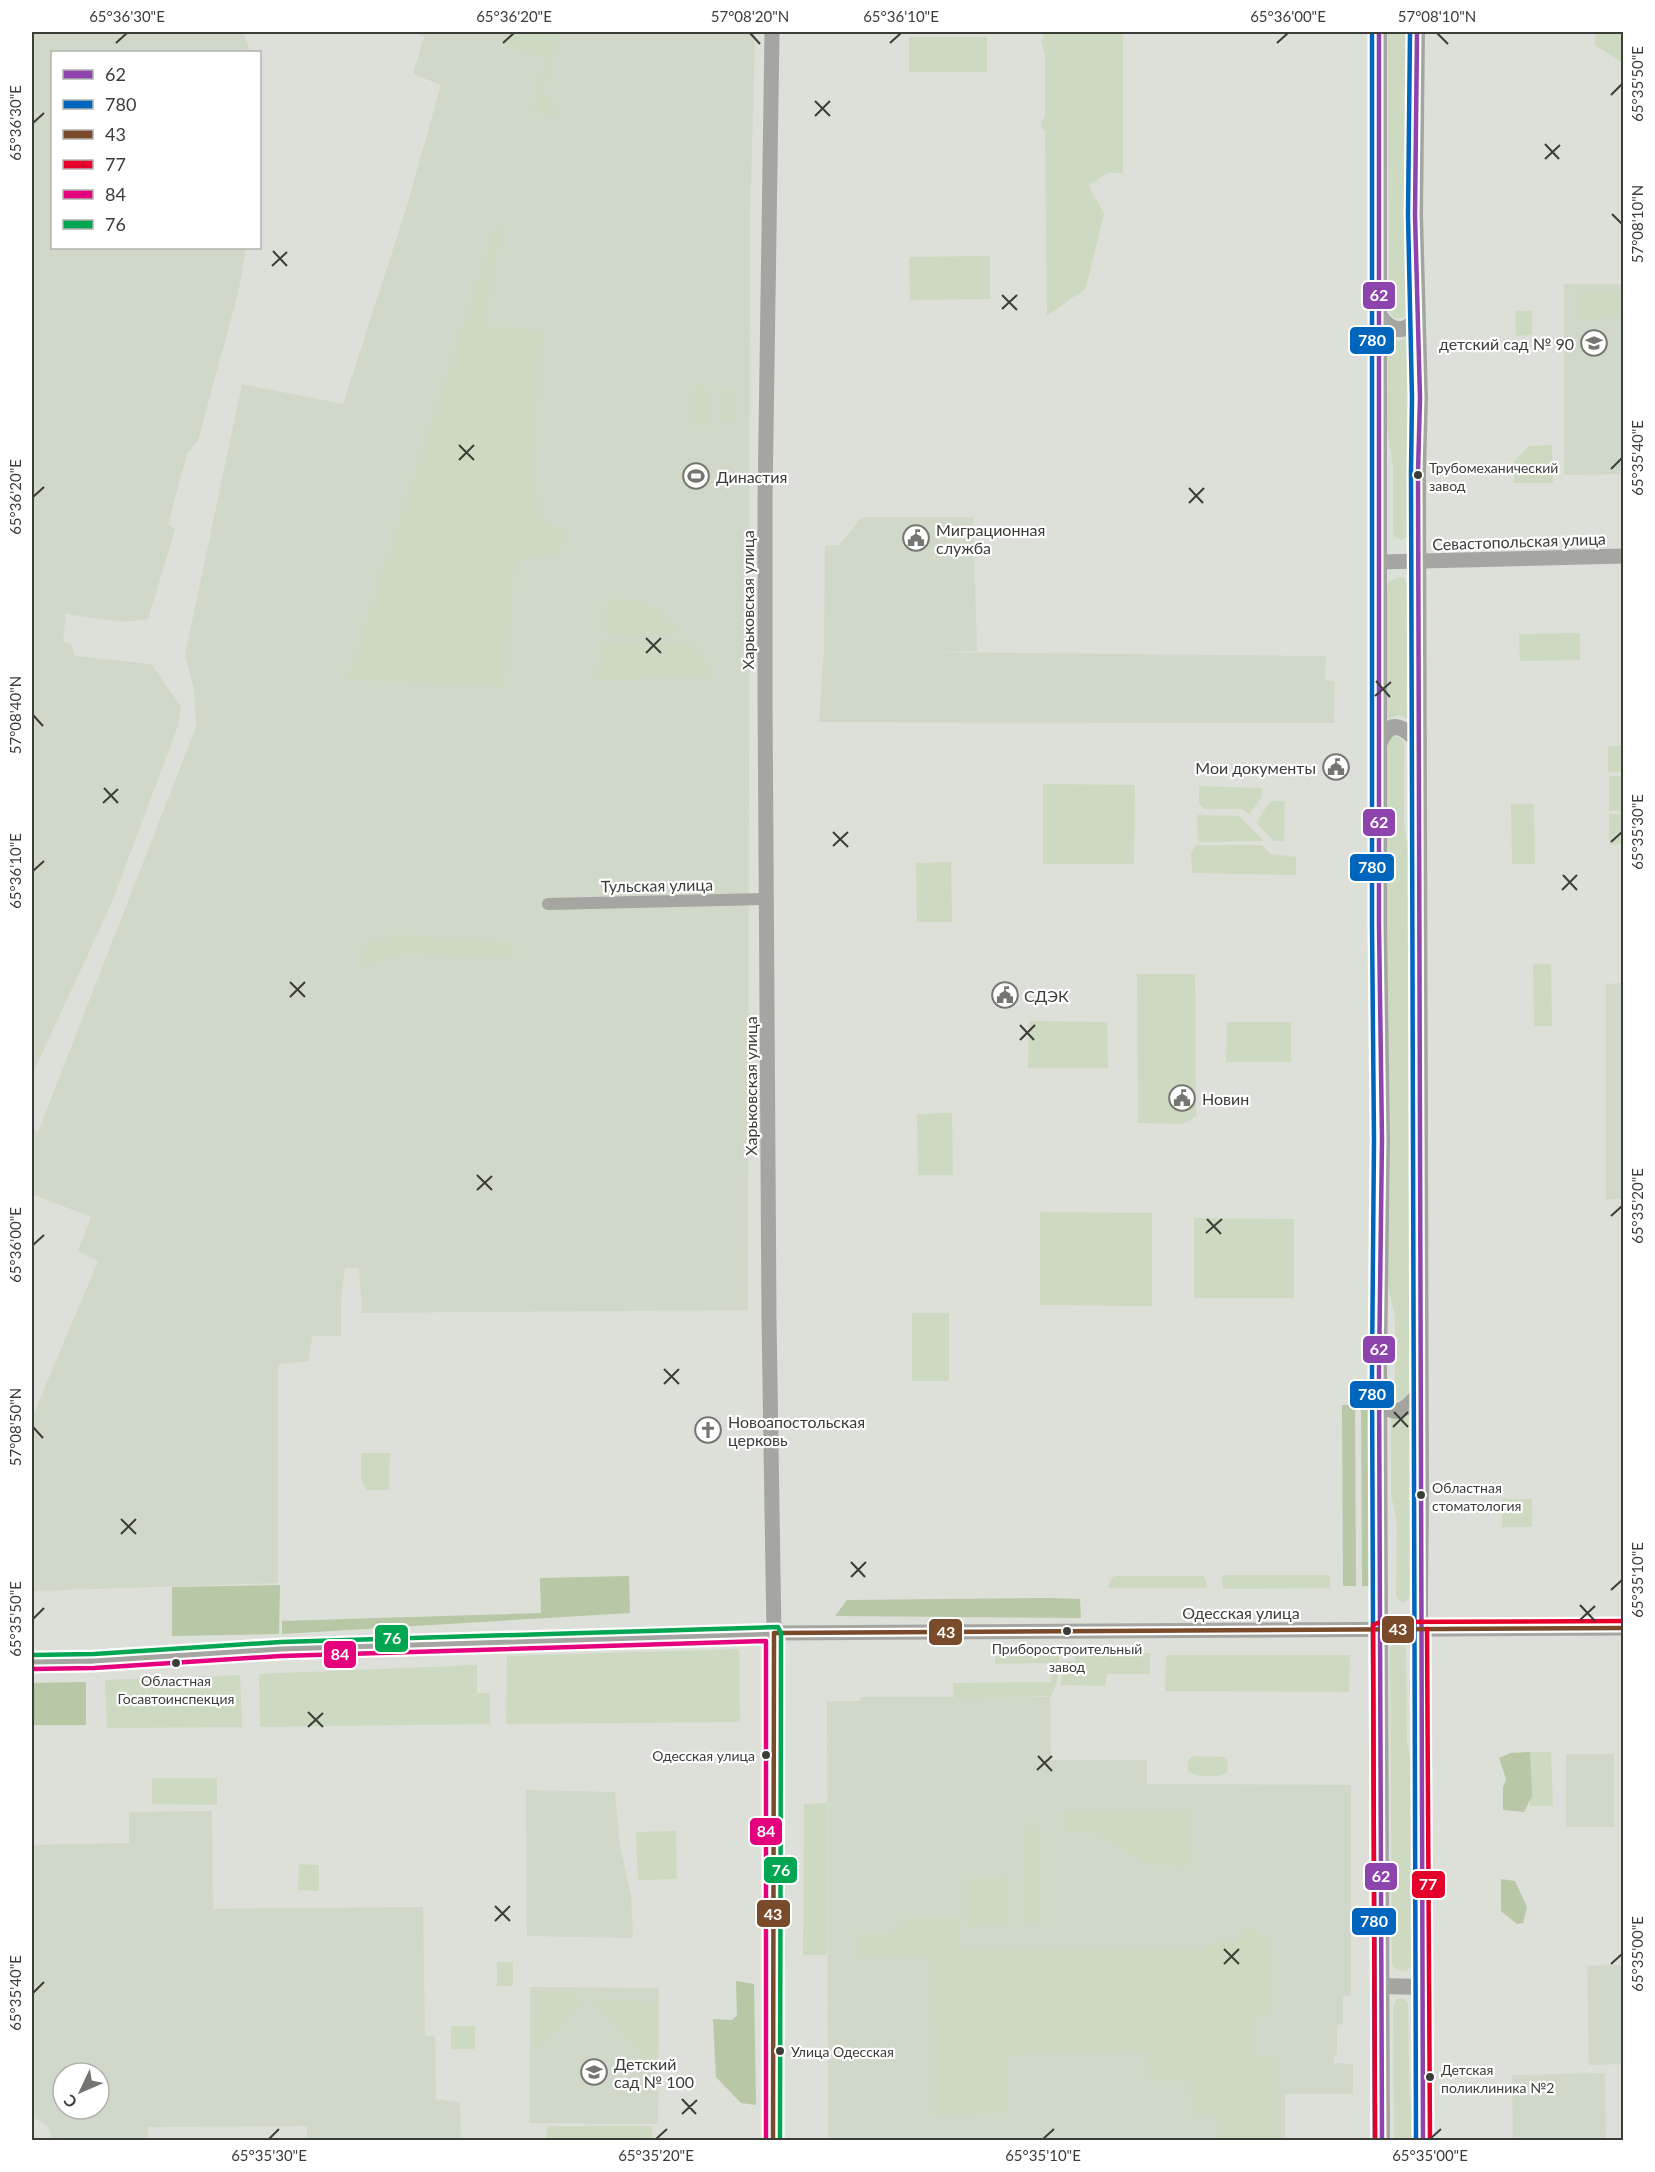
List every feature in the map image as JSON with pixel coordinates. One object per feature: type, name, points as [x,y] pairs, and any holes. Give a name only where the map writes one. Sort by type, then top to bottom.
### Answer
[{"type":"main road","points":[[1380,32],[1379,924],[1382,1139],[1380,1396],[1382,2140]]},
{"type":"main road","points":[[1417,32],[1415,215],[1420,398],[1420,1629],[1423,2140]]},
{"type":"main road","points":[[1380,316],[1391,328],[1400,330],[1408,328],[1417,316]]},
{"type":"main road","points":[[1380,742],[1383,734],[1398,727],[1407,729],[1419,743]]},
{"type":"main road","points":[[1380,1396],[1383,1404],[1398,1411],[1407,1409],[1420,1392]]},
{"type":"main road","points":[[1382,1986],[1422,1987]]},
{"type":"street","name":"Харьковская улица","points":[[772,32],[765,499],[769,1318],[774,1633],[773,2140]]},
{"type":"street","name":"Севастопольская улица","points":[[1380,562],[1623,556]]},
{"type":"street","name":"Тульская улица","points":[[548,904],[766,899]]},
{"type":"street","name":"Одесская улица","points":[[32,1662],[282,1649],[774,1633],[1623,1628]]},
{"type":"shaded area","points":[[32,32],[243,32],[250,51],[51,51],[51,249],[246,249],[238,293],[198,440],[187,454],[168,524],[175,529],[148,619],[122,622],[66,614],[63,642],[71,644],[75,656],[151,664],[181,707],[178,726],[112,902],[32,1075]]},
{"type":"shaded area","points":[[413,32],[755,32],[750,220],[748,1310],[362,1313],[359,1268],[345,1268],[341,1299],[341,1336],[312,1336],[309,1361],[278,1364],[278,1583],[32,1591],[32,1418],[98,1261],[78,1251],[91,1217],[32,1194],[32,1130],[38,1132],[196,727],[194,689],[185,655],[242,384],[343,404],[406,209],[441,85],[413,74],[424,37]]},
{"type":"shaded area","points":[[505,32],[553,32],[545,58],[501,43]]},
{"type":"shaded area","points":[[555,32],[561,32],[541,94],[554,99],[558,118],[531,111]]},
{"type":"shaded area","points":[[1042,32],[1123,32],[1123,173],[1108,173],[1088,185],[1104,213],[1086,288],[1047,316],[1045,131],[1041,128],[1045,116],[1045,54],[1041,41],[1044,38]]},
{"type":"shaded area","points":[[1388,32],[1409,32],[1409,310],[1404,318],[1394,318],[1389,310]]},
{"type":"shaded area","points":[[1595,32],[1623,32],[1623,63],[1595,45]]},
{"type":"shaded area","points":[[909,37],[987,37],[987,72],[909,72]]},
{"type":"shaded area","points":[[496,226],[501,231],[485,326],[543,331],[533,469],[541,518],[568,535],[557,555],[515,561],[505,687],[347,679]]},
{"type":"shaded area","points":[[990,256],[990,299],[910,300],[909,257]]},
{"type":"shaded area","name":"детский сад № 90","points":[[1564,284],[1623,284],[1623,474],[1564,475]]},
{"type":"shaded area","points":[[1578,292],[1623,292],[1623,318],[1578,319]]},
{"type":"shaded area","points":[[1515,311],[1532,311],[1532,335],[1516,336]]},
{"type":"shaded area","points":[[1388,336],[1399,341],[1409,336],[1409,533],[1401,540],[1393,533],[1393,465],[1387,427]]},
{"type":"shaded area","points":[[694,385],[702,385],[708,392],[708,426],[693,426]]},
{"type":"shaded area","points":[[719,390],[733,391],[733,422],[719,422]]},
{"type":"shaded area","points":[[1552,445],[1553,483],[1514,483],[1514,461],[1529,446]]},
{"type":"shaded area","points":[[862,517],[973,517],[977,651],[928,652],[1326,656],[1325,680],[1335,681],[1334,723],[819,722],[824,650],[825,546],[839,545]]},
{"type":"shaded area","points":[[1398,577],[1404,578],[1409,588],[1409,719],[1398,715],[1387,719],[1387,588],[1388,582]]},
{"type":"shaded area","points":[[610,599],[649,605],[678,631],[676,635],[612,636],[605,629],[605,604]]},
{"type":"shaded area","points":[[1580,633],[1580,660],[1520,661],[1519,634]]},
{"type":"shaded area","points":[[600,641],[689,644],[704,658],[710,677],[593,680],[593,670],[605,663],[599,651]]},
{"type":"shaded area","points":[[1391,737],[1402,739],[1404,743],[1404,825],[1411,865],[1410,1397],[1402,1402],[1395,1396],[1395,1317],[1387,1282],[1387,743]]},
{"type":"shaded area","points":[[1608,746],[1623,746],[1623,772],[1608,772]]},
{"type":"shaded area","points":[[1609,776],[1623,776],[1623,811],[1609,811]]},
{"type":"shaded area","points":[[1043,784],[1135,785],[1134,864],[1043,864]]},
{"type":"shaded area","points":[[1199,786],[1262,788],[1262,797],[1249,814],[1242,809],[1205,809],[1199,803]]},
{"type":"shaded area","points":[[1271,801],[1285,801],[1284,841],[1274,841],[1256,822]]},
{"type":"shaded area","points":[[1511,804],[1534,804],[1535,864],[1512,864]]},
{"type":"shaded area","points":[[1609,814],[1623,814],[1623,844],[1609,845]]},
{"type":"shaded area","points":[[1197,815],[1239,816],[1264,841],[1198,842]]},
{"type":"shaded area","points":[[1196,845],[1262,845],[1271,854],[1296,857],[1296,875],[1192,873],[1191,853]]},
{"type":"shaded area","points":[[951,862],[952,922],[917,922],[916,863]]},
{"type":"shaded area","points":[[394,934],[512,943],[514,953],[507,959],[403,953],[360,966],[366,946],[373,940],[381,942]]},
{"type":"shaded area","points":[[1533,964],[1551,964],[1552,1026],[1534,1026]]},
{"type":"shaded area","points":[[1137,974],[1195,974],[1196,1116],[1183,1124],[1138,1123]]},
{"type":"shaded area","points":[[1623,983],[1623,1199],[1606,1199],[1606,984]]},
{"type":"shaded area","points":[[1029,1021],[1107,1022],[1108,1068],[1028,1068]]},
{"type":"shaded area","points":[[1227,1022],[1291,1022],[1291,1062],[1226,1062]]},
{"type":"shaded area","points":[[952,1113],[953,1175],[918,1175],[917,1114]]},
{"type":"shaded area","points":[[1040,1212],[1152,1213],[1152,1306],[1040,1305]]},
{"type":"shaded area","points":[[1194,1218],[1294,1219],[1294,1298],[1194,1298]]},
{"type":"shaded area","points":[[912,1313],[949,1313],[949,1381],[912,1381]]},
{"type":"shaded area","points":[[1410,1414],[1410,1596],[1402,1602],[1396,1595],[1397,1524],[1391,1493],[1391,1416]]},
{"type":"shaded area","points":[[361,1453],[390,1453],[389,1490],[367,1490],[361,1480]]},
{"type":"shaded area","points":[[1502,1499],[1532,1499],[1532,1527],[1502,1527]]},
{"type":"shaded area","points":[[1222,1575],[1330,1575],[1330,1588],[1223,1589]]},
{"type":"shaded area","points":[[1115,1576],[1203,1576],[1206,1579],[1207,1588],[1108,1588],[1111,1579]]},
{"type":"shaded area","points":[[1398,1643],[1406,1649],[1407,1741],[1412,1771],[1413,1964],[1405,1971],[1397,1969],[1392,1963],[1390,1649]]},
{"type":"shaded area","points":[[739,1649],[740,1722],[506,1724],[507,1656]]},
{"type":"shaded area","points":[[1075,1653],[1150,1653],[1150,1674],[1107,1674],[1105,1686],[1061,1685],[1062,1661],[1075,1661]]},
{"type":"shaded area","points":[[1059,1655],[1057,1683],[1051,1696],[954,1699],[953,1683],[1051,1682],[1050,1663],[995,1664],[995,1656]]},
{"type":"shaded area","points":[[1166,1655],[1350,1655],[1349,1692],[1165,1691]]},
{"type":"shaded area","points":[[477,1665],[477,1693],[490,1693],[490,1724],[260,1727],[259,1674]]},
{"type":"shaded area","points":[[240,1675],[242,1727],[107,1728],[105,1680]]},
{"type":"shaded area","points":[[861,1697],[1050,1697],[1051,1760],[1147,1760],[1147,1784],[1351,1785],[1351,1996],[1343,1996],[1343,2024],[1337,2025],[1337,2055],[1334,2055],[1334,2063],[1353,2064],[1353,2094],[1285,2094],[1285,2140],[828,2140],[827,1701],[860,1701]]},
{"type":"shaded area","points":[[1528,1752],[1551,1752],[1553,1806],[1530,1806]]},
{"type":"shaded area","points":[[1566,1754],[1614,1754],[1614,1827],[1566,1827]]},
{"type":"shaded area","points":[[1192,1756],[1223,1757],[1228,1761],[1227,1772],[1213,1776],[1192,1773],[1188,1771],[1188,1760]]},
{"type":"shaded area","points":[[152,1778],[217,1778],[217,1805],[152,1804]]},
{"type":"shaded area","points":[[526,1790],[615,1792],[620,1847],[631,1895],[633,1938],[527,1936]]},
{"type":"shaded area","points":[[827,1803],[827,1955],[803,1955],[804,1804]]},
{"type":"shaded area","points":[[212,1811],[213,1909],[423,1907],[425,2036],[435,2036],[436,2099],[460,2103],[461,2140],[307,2140],[307,2126],[148,2127],[148,2140],[53,2140],[47,2125],[32,2117],[32,1845],[129,1843],[129,1812]]},
{"type":"shaded area","points":[[1190,1811],[1189,1847],[1194,1852],[1195,1859],[1187,1866],[1150,1865],[1093,1831],[1064,1832],[1063,1812]]},
{"type":"shaded area","points":[[1023,1823],[1033,1823],[1042,1835],[1042,1923],[1023,1923]]},
{"type":"shaded area","points":[[676,1831],[677,1879],[638,1880],[636,1832]]},
{"type":"shaded area","points":[[299,1864],[319,1865],[319,1891],[298,1890]]},
{"type":"shaded area","points":[[1008,1878],[1009,1926],[966,1927],[965,1879]]},
{"type":"shaded area","points":[[902,1918],[958,1918],[960,1949],[1207,1949],[1217,1941],[1239,1940],[1241,1927],[1259,1933],[1269,1943],[1272,1954],[1272,2014],[1255,2015],[1254,2046],[1251,2056],[1277,2057],[1277,2140],[1217,2140],[1218,2115],[1191,2114],[1189,2081],[1150,2080],[1148,2051],[1008,2055],[1008,2113],[931,2115],[930,1957],[859,1958],[858,1935],[894,1934]]},
{"type":"shaded area","points":[[497,1962],[513,1962],[513,1986],[497,1986]]},
{"type":"shaded area","points":[[1623,1965],[1623,2064],[1589,2065],[1587,1966]]},
{"type":"shaded area","name":"Детский сад № 100","points":[[530,1987],[659,1988],[658,2124],[529,2123]]},
{"type":"shaded area","points":[[535,1992],[572,1992],[582,2004],[534,2053]]},
{"type":"shaded area","points":[[1400,1998],[1408,2004],[1409,2090],[1413,2117],[1413,2140],[1394,2140],[1393,2005]]},
{"type":"shaded area","points":[[589,1999],[657,2002],[657,2071]]},
{"type":"shaded area","points":[[451,2026],[475,2026],[475,2049],[451,2049]]},
{"type":"shaded area","points":[[1605,2073],[1606,2140],[1513,2140],[1512,2075]]},
{"type":"shaded area","points":[[547,2126],[652,2126],[652,2140],[546,2140]]},
{"type":"green space","points":[[1342,1405],[1355,1405],[1356,1586],[1343,1586]]},
{"type":"green space","points":[[1361,1405],[1374,1405],[1375,1586],[1362,1586]]},
{"type":"green space","points":[[629,1576],[630,1613],[282,1634],[282,1621],[541,1613],[540,1578]]},
{"type":"green space","points":[[280,1585],[279,1634],[172,1636],[172,1587]]},
{"type":"green space","points":[[1080,1599],[1081,1618],[835,1616],[847,1600]]},
{"type":"green space","points":[[86,1682],[86,1725],[32,1725],[32,1683]]},
{"type":"green space","points":[[1530,1752],[1532,1796],[1524,1812],[1503,1810],[1503,1787],[1506,1779],[1499,1758],[1510,1753]]},
{"type":"green space","points":[[1501,1879],[1515,1881],[1527,1907],[1523,1923],[1517,1924],[1501,1911]]},
{"type":"green space","points":[[736,1981],[754,1984],[756,2105],[741,2103],[716,2077],[713,2019],[732,2020],[737,2015]]},
{"type":"transit line","name":"780","points":[[1372,32],[1374,1139],[1372,1371],[1375,2140]]},
{"type":"transit line","name":"62","points":[[1379,32],[1379,924],[1382,1139],[1379,1371],[1382,2140]]},
{"type":"transit line","name":"780","points":[[1410,32],[1408,215],[1412,398],[1416,2140]]},
{"type":"transit line","name":"62","points":[[1417,32],[1415,215],[1420,398],[1418,472],[1423,2140]]},
{"type":"transit line","name":"77","points":[[1375,2140],[1373,1625],[1380,1622],[1624,1621]]},
{"type":"transit line","name":"76","points":[[32,1655],[94,1654],[281,1642],[778,1627],[781,1633],[780,2140]]},
{"type":"transit line","name":"43","points":[[773,2140],[774,1633],[1624,1628]]},
{"type":"transit line","name":"77","points":[[1427,1629],[1430,2140]]},
{"type":"transit line","name":"84","points":[[32,1669],[94,1668],[281,1656],[766,1641],[766,2140]]},
{"type":"place","name":"детский сад № 90","points":[[1594,343]]},
{"type":"place","name":"Трубомеханический завод","points":[[1418,475]]},
{"type":"place","name":"Династия","points":[[696,476]]},
{"type":"place","name":"Миграционная служба","points":[[916,538]]},
{"type":"place","name":"Мои документы","points":[[1336,767]]},
{"type":"place","name":"СДЭК","points":[[1005,995]]},
{"type":"place","name":"Новин","points":[[1182,1098]]},
{"type":"place","name":"Новоапостольская церковь","points":[[708,1430]]},
{"type":"place","name":"Областная стоматология","points":[[1421,1495]]},
{"type":"place","name":"Приборостроительный завод","points":[[1067,1631]]},
{"type":"place","name":"Областная Госавтоинспекция","points":[[176,1663]]},
{"type":"place","name":"Одесская улица","points":[[766,1755]]},
{"type":"place","name":"Улица Одесская","points":[[780,2051]]},
{"type":"place","name":"Детский сад № 100","points":[[594,2072]]},
{"type":"place","name":"Детская поликлиника №2","points":[[1430,2077]]}]
